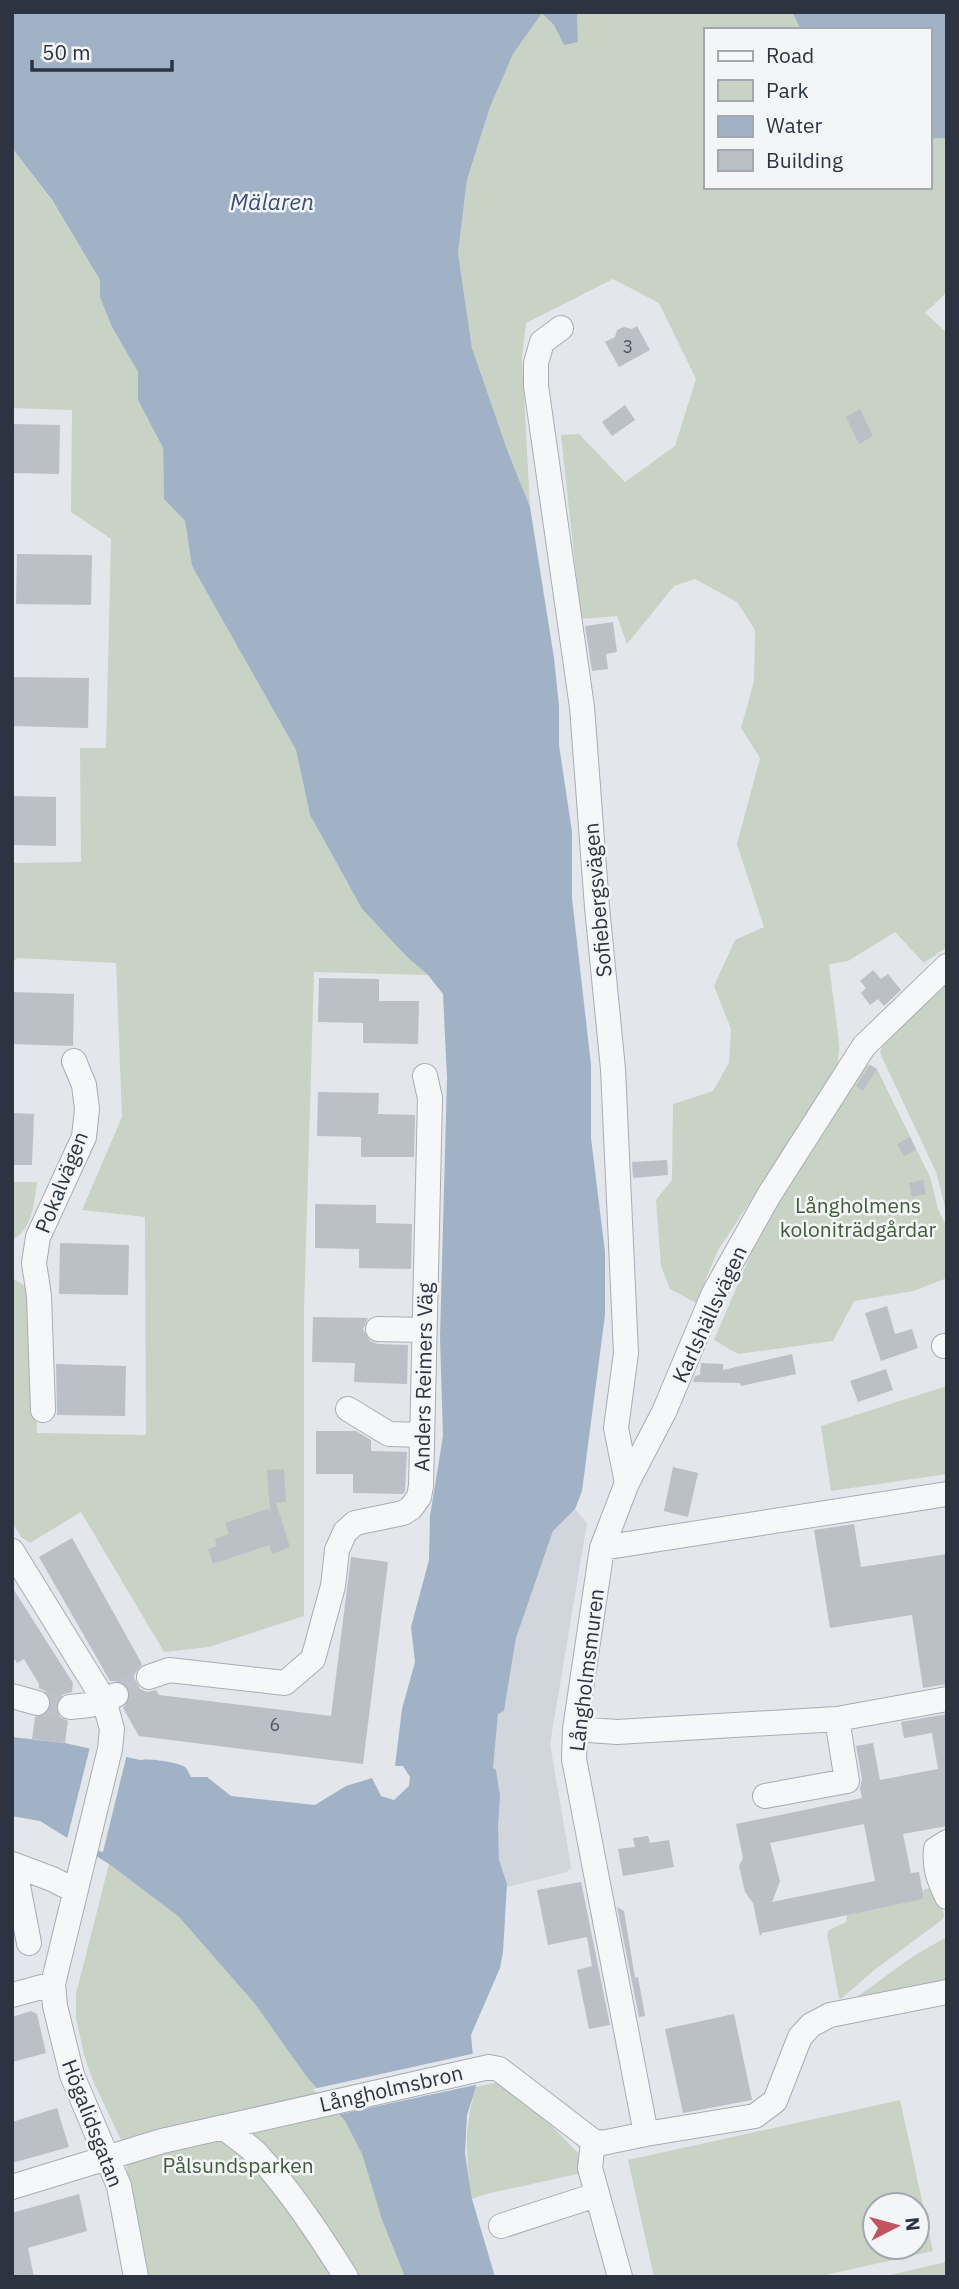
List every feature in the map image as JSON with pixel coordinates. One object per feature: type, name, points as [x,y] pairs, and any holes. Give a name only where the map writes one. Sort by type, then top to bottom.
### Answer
[{"type":"street","name":"Sofiebergsvägen","points":[[561,328],[542,342],[536,363],[536,386],[582,707],[597,907],[613,1069],[626,1353],[616,1428],[627,1483]]},
{"type":"street","name":"Karlshällsvägen","points":[[603,1548],[627,1483],[664,1412],[714,1293],[769,1195],[864,1046],[947,966]]},
{"type":"street","name":"Pokalvägen","points":[[43,1410],[39,1296],[23,1264],[84,1137],[87,1109],[85,1085],[74,1060]]},
{"type":"street","name":"Anders Reimers Väg","points":[[149,1678],[169,1670],[285,1683],[313,1659],[333,1586],[337,1550],[345,1532],[355,1523],[402,1513],[411,1508],[419,1497],[430,1098],[425,1076]]},
{"type":"street","points":[[377,1329],[424,1330]]},
{"type":"street","points":[[348,1409],[389,1434],[422,1435]]},
{"type":"street","points":[[603,1548],[947,1494]]},
{"type":"street","name":"Långholmsmuren","points":[[603,1548],[575,1729],[574,1759],[646,2134]]},
{"type":"street","name":"Högalidsgatan","points":[[12,1550],[110,1697],[110,1749],[53,1984],[55,2006],[72,2075],[119,2186],[136,2277]]},
{"type":"street","points":[[12,1696],[37,1703]]},
{"type":"street","points":[[70,1707],[81,1707],[110,1697]]},
{"type":"street","points":[[575,1729],[617,1732],[837,1719],[947,1699]]},
{"type":"street","points":[[765,1796],[847,1781],[837,1719]]},
{"type":"street","points":[[947,1842],[936,1849],[934,1863],[947,1897]]},
{"type":"street","points":[[13,1865],[52,1878],[74,1890]]},
{"type":"street","points":[[13,1865],[29,1942]]},
{"type":"street","points":[[12,1995],[53,1984]]},
{"type":"street","points":[[621,2277],[590,2168],[593,2141],[602,2143],[755,2116],[775,2101],[800,2036],[811,2025],[830,2015],[947,1992]]},
{"type":"street","name":"Långholmsbron","points":[[12,2187],[162,2141],[489,2067],[499,2069],[593,2141]]},
{"type":"street","points":[[223,2127],[256,2153],[305,2215],[346,2277]]},
{"type":"street","points":[[501,2226],[596,2195]]},
{"type":"shaded area","points":[[575,1509],[587,1523],[550,1744],[571,1867],[567,1872],[507,1887],[499,1860],[493,1768],[498,1713],[504,1711],[516,1638],[553,1531]]},
{"type":"green space","points":[[542,12],[554,25],[578,42],[577,12],[792,12],[800,28],[704,28],[704,189],[931,189],[931,139],[947,138],[947,292],[925,313],[947,333],[947,947],[924,963],[895,932],[848,961],[829,964],[839,1043],[838,1070],[718,1250],[696,1303],[670,1289],[661,1266],[656,1200],[672,1180],[673,1104],[713,1091],[729,1063],[731,1029],[714,986],[735,940],[764,927],[737,844],[760,758],[741,728],[754,681],[755,630],[737,602],[695,579],[674,586],[627,644],[617,616],[581,619],[561,435],[579,434],[625,482],[675,446],[696,379],[659,303],[613,279],[526,323],[522,358],[530,507],[472,348],[458,253],[467,180],[490,107],[513,54]]},
{"type":"green space","points":[[12,148],[52,201],[100,280],[100,297],[112,327],[138,372],[138,400],[163,448],[164,499],[185,521],[192,566],[296,750],[310,815],[362,909],[407,957],[428,975],[314,972],[304,1310],[304,1616],[209,1647],[164,1652],[81,1512],[30,1543],[22,1538],[12,1523],[12,1278],[25,1286],[32,1307],[37,1433],[146,1435],[145,1217],[82,1210],[122,1117],[116,963],[17,958],[12,963],[12,863],[81,862],[80,748],[106,748],[111,539],[71,512],[72,410],[12,408]]},
{"type":"green space","name":"Långholmens koloniträdgårdar","points":[[947,978],[947,1214],[936,1172],[880,1053],[883,1043]]},
{"type":"green space","name":"Långholmens koloniträdgårdar","points":[[865,1062],[877,1069],[930,1177],[938,1209],[947,1228],[947,1278],[913,1291],[854,1301],[833,1341],[738,1354],[714,1340],[765,1221]]},
{"type":"green space","points":[[12,1182],[37,1182],[28,1222],[12,1240]]},
{"type":"green space","points":[[947,1386],[947,1474],[831,1491],[821,1426]]},
{"type":"green space","name":"Pålsundsparken","points":[[109,1864],[179,1917],[255,2004],[306,2076],[345,2121],[362,2154],[382,2220],[405,2277],[148,2277],[121,2140],[94,2083],[84,2055],[76,2018],[76,1994]]},
{"type":"green space","points":[[933,1887],[944,1914],[943,1919],[839,1998],[827,1934],[829,1930],[846,1922],[847,1915],[924,1899],[923,1890]]},
{"type":"green space","points":[[947,1939],[947,1979],[944,1983],[850,2002],[915,1955]]},
{"type":"green space","points":[[498,2082],[542,2116],[580,2155],[582,2173],[472,2199],[467,2143],[472,2102],[476,2087]]},
{"type":"green space","points":[[900,2100],[920,2191],[861,2191],[861,2261],[888,2261],[817,2277],[654,2277],[628,2160]]},
{"type":"green space","points":[[946,2262],[947,2277],[882,2277]]},
{"type":"water","name":"Mälaren","points":[[12,12],[577,12],[578,42],[564,45],[554,25],[542,13],[513,54],[490,107],[467,180],[458,253],[472,348],[530,507],[554,658],[559,706],[559,745],[572,832],[572,898],[591,1065],[591,1138],[605,1252],[605,1315],[582,1491],[575,1509],[553,1531],[516,1638],[504,1711],[498,1714],[493,1768],[496,1770],[500,1796],[499,1860],[507,1884],[503,1952],[500,1968],[471,2035],[476,2087],[467,2115],[465,2153],[472,2199],[495,2277],[405,2277],[382,2220],[362,2154],[345,2121],[306,2076],[255,2004],[179,1917],[109,1864],[40,1821],[12,1816],[12,1737],[65,1743],[140,1760],[176,1764],[185,1767],[191,1777],[207,1777],[231,1796],[315,1805],[346,1786],[372,1778],[381,1796],[394,1800],[409,1786],[410,1777],[403,1766],[395,1766],[402,1709],[415,1662],[411,1627],[429,1560],[430,1516],[443,1436],[440,1338],[447,1078],[443,994],[428,975],[407,957],[362,909],[310,815],[296,750],[192,566],[185,521],[164,499],[163,448],[138,400],[138,372],[112,327],[100,297],[100,280],[52,200],[12,148]]},
{"type":"water","points":[[792,12],[947,12],[947,138],[931,139],[931,28],[800,28]]},
{"type":"pier","points":[[90,1747],[127,1754],[103,1852],[66,1843]]},
{"type":"pier","points":[[476,2053],[480,2084],[336,2115],[313,2089]]},
{"type":"building","points":[[637,326],[650,350],[619,367],[605,342],[615,337],[617,330]]},
{"type":"building","points":[[625,405],[635,420],[612,436],[602,422]]},
{"type":"building","points":[[860,409],[873,436],[859,444],[846,417]]},
{"type":"building","points":[[12,424],[60,425],[59,474],[12,473]]},
{"type":"building","points":[[17,554],[92,555],[91,605],[16,604]]},
{"type":"building","points":[[613,622],[617,652],[606,654],[608,669],[592,671],[585,626]]},
{"type":"building","points":[[13,677],[89,678],[88,728],[12,726]]},
{"type":"building","points":[[12,796],[56,797],[56,846],[12,845]]},
{"type":"building","points":[[873,970],[881,979],[888,974],[901,990],[884,1006],[878,999],[870,1005],[861,993],[866,988],[860,981]]},
{"type":"building","points":[[319,978],[379,979],[379,1001],[419,1001],[418,1044],[363,1043],[363,1023],[318,1022]]},
{"type":"building","points":[[12,992],[74,994],[73,1046],[12,1044]]},
{"type":"building","points":[[870,1065],[877,1069],[863,1091],[856,1086]]},
{"type":"building","points":[[318,1092],[379,1093],[378,1114],[415,1115],[414,1157],[361,1157],[361,1137],[317,1136]]},
{"type":"building","points":[[12,1113],[34,1114],[32,1165],[12,1165]]},
{"type":"building","points":[[910,1137],[916,1150],[904,1156],[897,1144]]},
{"type":"building","points":[[667,1160],[668,1175],[633,1178],[632,1162]]},
{"type":"building","points":[[923,1180],[926,1194],[912,1197],[909,1183]]},
{"type":"building","points":[[315,1204],[376,1205],[376,1223],[412,1224],[411,1269],[359,1268],[359,1249],[315,1248]]},
{"type":"building","points":[[60,1243],[129,1245],[128,1295],[59,1294]]},
{"type":"building","points":[[887,1306],[895,1334],[912,1329],[918,1348],[881,1361],[865,1313]]},
{"type":"building","points":[[313,1317],[368,1318],[363,1329],[370,1341],[378,1344],[408,1345],[407,1384],[354,1382],[355,1363],[312,1362]]},
{"type":"building","points":[[792,1354],[796,1374],[741,1386],[740,1383],[693,1382],[695,1376],[700,1375],[701,1363],[723,1364],[723,1370]]},
{"type":"building","points":[[56,1364],[126,1366],[125,1416],[57,1415]]},
{"type":"building","points":[[886,1369],[893,1390],[858,1402],[850,1381]]},
{"type":"building","points":[[316,1431],[356,1431],[371,1440],[371,1451],[407,1452],[403,1494],[353,1493],[353,1474],[316,1474]]},
{"type":"building","points":[[673,1467],[698,1473],[688,1517],[664,1511]]},
{"type":"building","points":[[284,1469],[286,1502],[276,1503],[290,1547],[272,1554],[269,1545],[213,1564],[208,1549],[217,1546],[215,1539],[229,1534],[225,1523],[268,1509],[270,1512],[267,1470]]},
{"type":"building","points":[[854,1524],[861,1567],[947,1554],[947,1684],[923,1688],[912,1615],[830,1628],[814,1530]]},
{"type":"building","points":[[72,1538],[142,1664],[134,1675],[135,1683],[140,1689],[147,1692],[156,1690],[159,1695],[331,1716],[351,1557],[388,1562],[363,1764],[139,1736],[123,1708],[130,1698],[130,1689],[119,1681],[110,1681],[39,1557]]},
{"type":"building","points":[[12,1587],[73,1683],[72,1692],[61,1695],[55,1708],[58,1716],[68,1721],[65,1743],[32,1739],[35,1717],[48,1713],[51,1700],[47,1692],[39,1688],[24,1659],[17,1663],[12,1656]]},
{"type":"building","points":[[947,1714],[947,1826],[903,1834],[911,1873],[919,1872],[924,1899],[762,1933],[760,1936],[753,1903],[745,1892],[739,1866],[743,1858],[736,1824],[862,1798],[862,1779],[856,1746],[873,1743],[880,1780],[938,1769],[932,1733],[904,1738],[901,1722]],"holes":[[[864,1824],[875,1881],[772,1902],[780,1881],[770,1843]]]},
{"type":"building","points":[[648,1836],[650,1843],[669,1840],[674,1867],[623,1876],[618,1849],[635,1847],[633,1838]]},
{"type":"building","points":[[581,1882],[610,2025],[589,2029],[577,1970],[592,1966],[587,1937],[548,1945],[537,1890]]},
{"type":"building","points":[[617,1907],[624,1911],[635,1978],[638,1977],[645,2016],[639,2017]]},
{"type":"building","points":[[31,2011],[37,2014],[46,2053],[12,2062],[12,2017]]},
{"type":"building","points":[[734,2014],[752,2100],[683,2113],[665,2029]]},
{"type":"building","points":[[57,2108],[69,2147],[12,2163],[12,2122]]},
{"type":"building","points":[[79,2194],[87,2231],[28,2248],[34,2277],[12,2277],[12,2213]]},
{"type":"tunnel","points":[[116,1695],[149,1677]]},
{"type":"tunnel","points":[[37,1703],[70,1707]]}]
